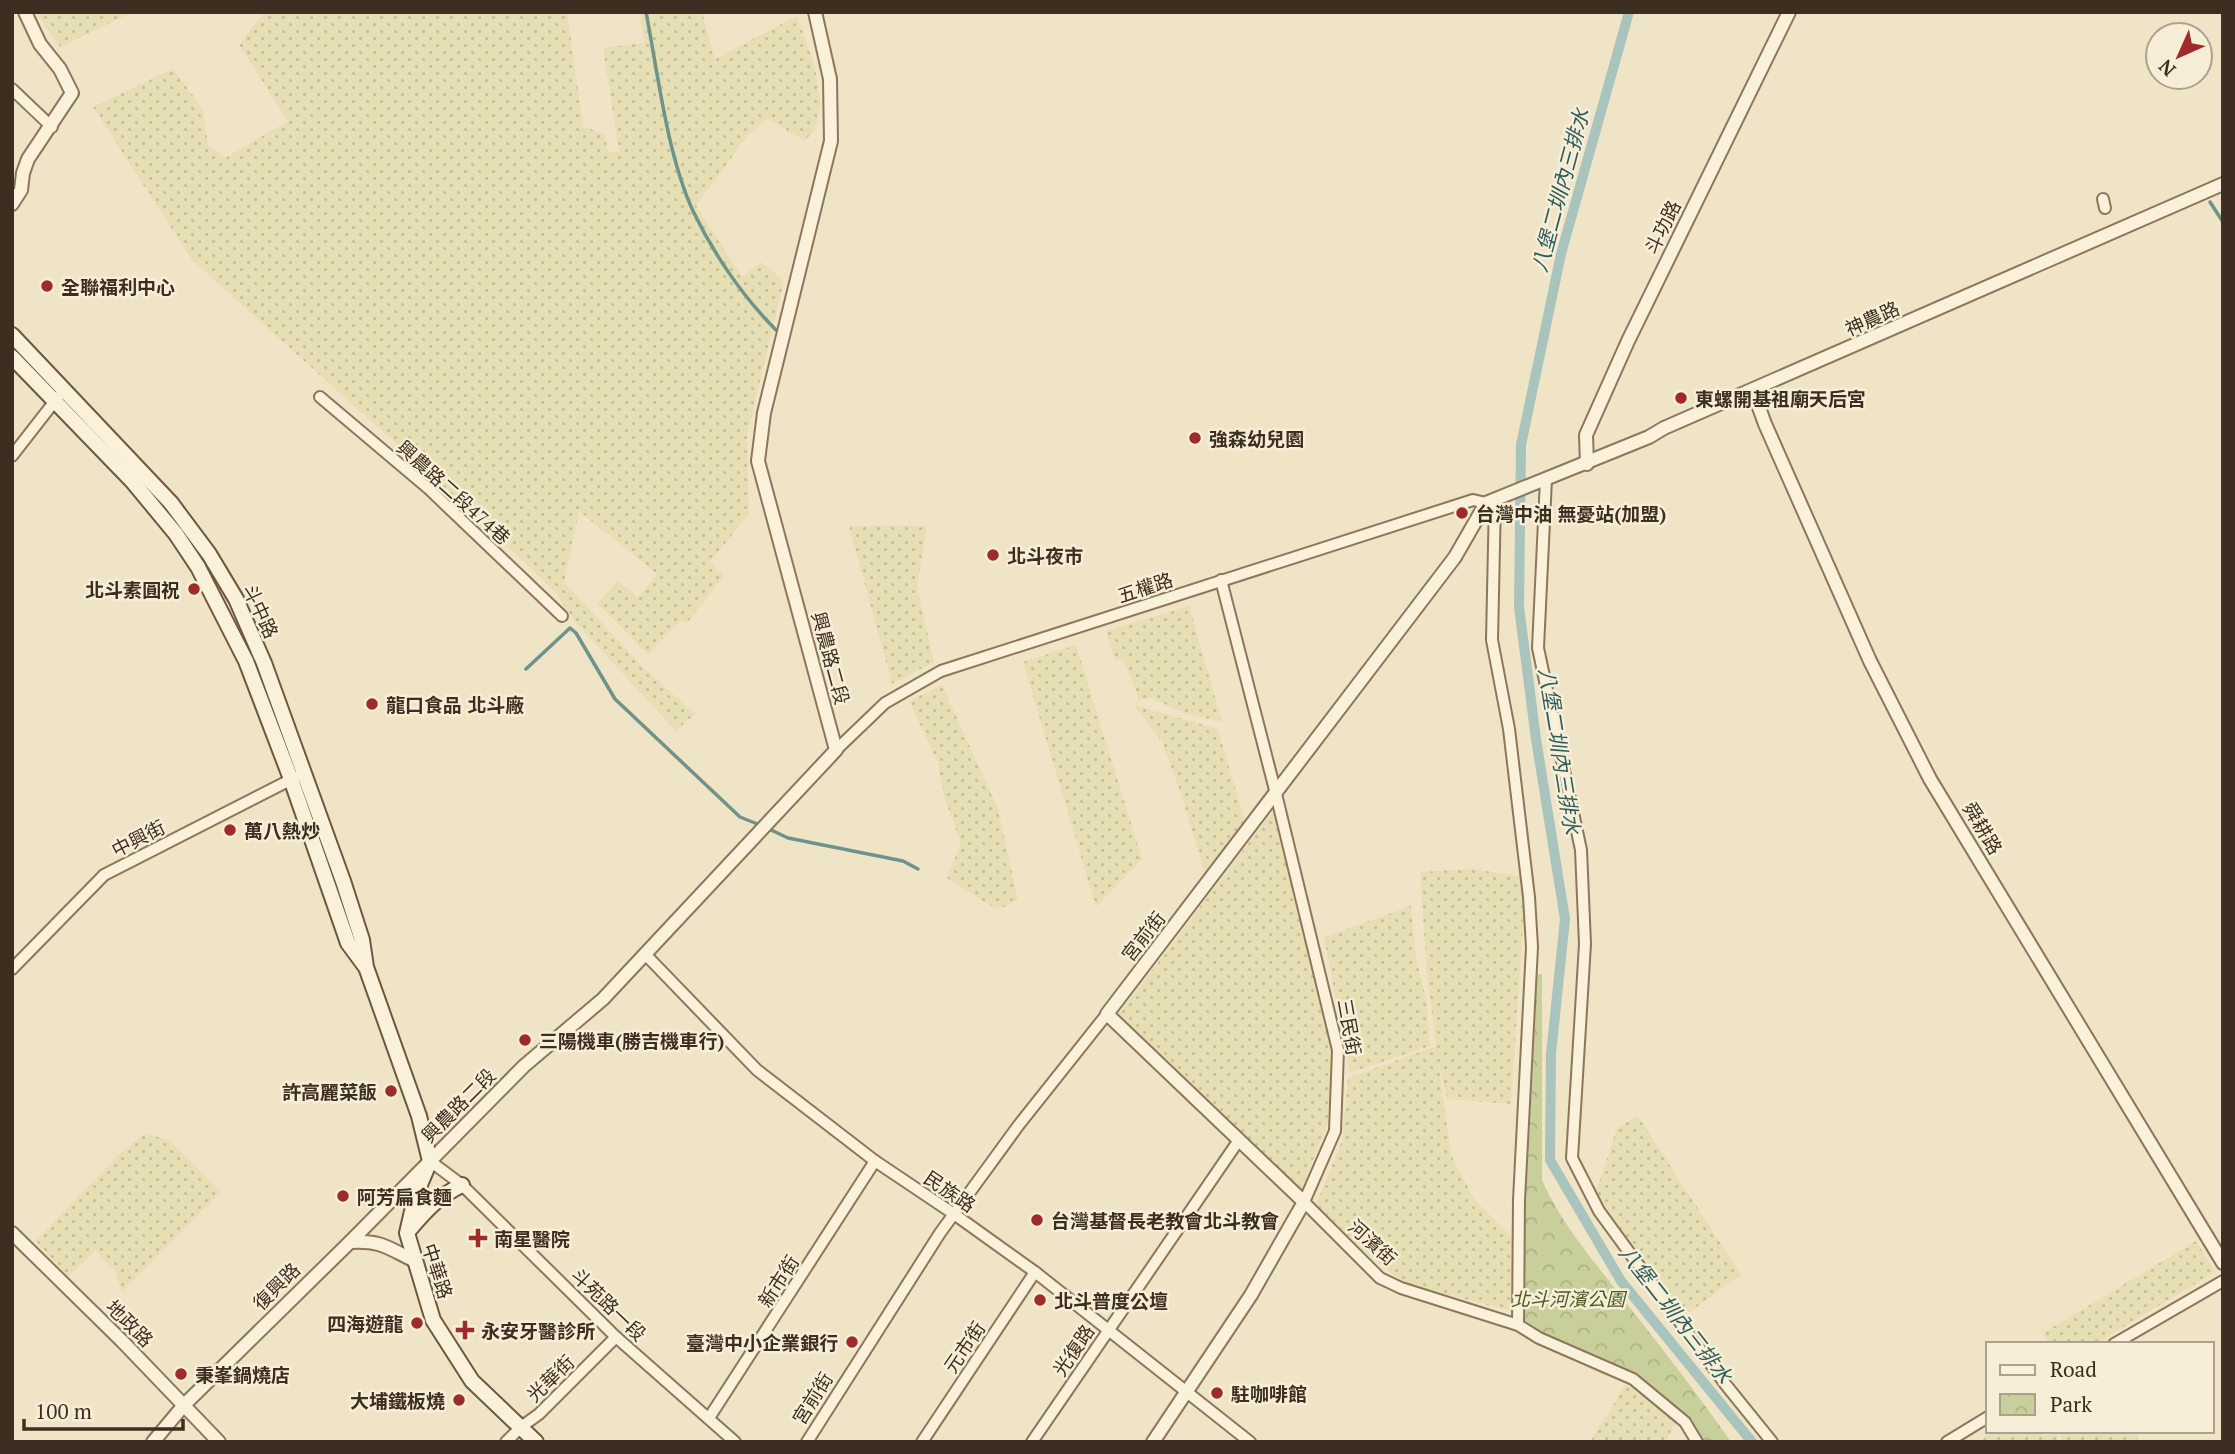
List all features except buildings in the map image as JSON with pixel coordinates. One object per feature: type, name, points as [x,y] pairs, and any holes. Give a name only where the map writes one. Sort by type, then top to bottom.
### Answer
[{"type":"main road","name":"斗中路","points":[[12,335],[60,395],[137,477],[204,579],[246,661],[291,779],[348,943],[366,967]]},
{"type":"main road","name":"斗中路","points":[[12,357],[60,395]]},
{"type":"main road","name":"斗中路","points":[[137,477],[171,503],[209,554],[236,599],[264,663],[343,881],[362,940],[366,967],[419,1116],[430,1161]]},
{"type":"main road","name":"中華路","points":[[430,1161],[416,1194],[407,1233],[433,1320],[471,1381],[536,1442]]},
{"type":"main road","points":[[407,1233],[432,1204],[462,1185]]},
{"type":"street","points":[[12,204],[28,159],[52,127],[72,93],[60,69],[40,44],[24,12]]},
{"type":"street","name":"興農路二段","points":[[430,1161],[524,1066],[595,1007],[836,750],[758,461],[764,413],[831,141],[830,79],[815,12]]},
{"type":"street","name":"斗功路","points":[[1587,464],[1586,435],[1628,341],[1789,12]]},
{"type":"street","points":[[12,89],[52,127]]},
{"type":"street","name":"神農路","points":[[1541,481],[1587,464],[2223,184]]},
{"type":"street","name":"舜耕路","points":[[1753,391],[1765,424],[1870,661],[1930,779],[2223,1263]]},
{"type":"street","points":[[12,456],[60,395]]},
{"type":"street","name":"興農路二段474巷","points":[[320,397],[429,489],[562,616]]},
{"type":"street","points":[[1518,1325],[1519,1200],[1532,947],[1529,897],[1509,729],[1492,640],[1494,500],[1541,481],[1538,648],[1581,850],[1585,944],[1572,1158],[1599,1211],[1726,1385],[1772,1442]]},
{"type":"street","name":"五權路","points":[[836,750],[885,703],[941,671],[1473,500],[1494,500]]},
{"type":"street","name":"宮前街","points":[[807,1442],[954,1214],[1018,1126],[1276,794],[1455,557],[1494,500]]},
{"type":"street","name":"三民街","points":[[1153,1442],[1251,1295],[1304,1202],[1335,1131],[1339,1050],[1221,580]]},
{"type":"street","name":"中興街","points":[[12,969],[104,874],[305,773]]},
{"type":"street","name":"民族路","points":[[645,954],[757,1070],[874,1161],[1035,1272],[1250,1442]]},
{"type":"street","name":"河濱街","points":[[1107,1014],[1380,1278],[1401,1288],[1518,1325],[1539,1338],[1633,1379],[1685,1422],[1697,1442]]},
{"type":"street","name":"光復路","points":[[1032,1442],[1239,1140]]},
{"type":"street","name":"斗苑路一段","points":[[430,1161],[462,1185],[616,1337],[735,1442]]},
{"type":"street","name":"復興路","points":[[153,1442],[184,1405],[430,1161]]},
{"type":"street","name":"新市街","points":[[709,1418],[874,1161]]},
{"type":"street","name":"地政路","points":[[12,1233],[219,1442]]},
{"type":"street","points":[[350,1242],[371,1241],[415,1261]]},
{"type":"street","name":"元市街","points":[[922,1442],[1035,1272]]},
{"type":"street","points":[[2117,1342],[2223,1281]]},
{"type":"street","name":"光華街","points":[[506,1442],[521,1427],[539,1415],[616,1337]]},
{"type":"street","points":[[1947,1442],[1986,1419]]},
{"type":"shaded area","points":[[35,12],[133,12],[60,47]]},
{"type":"shaded area","points":[[264,12],[567,12],[583,126],[605,135],[608,152],[619,152],[603,48],[644,43],[640,12],[702,12],[715,59],[797,16],[815,67],[821,107],[814,130],[805,141],[768,119],[748,135],[696,206],[742,277],[761,262],[784,281],[747,435],[749,514],[710,562],[724,576],[687,623],[681,620],[648,655],[597,603],[618,581],[638,597],[657,574],[579,511],[564,582],[644,668],[695,714],[676,731],[576,623],[555,592],[463,504],[192,260],[93,107],[173,69],[203,109],[208,145],[225,158],[288,121],[239,45]]},
{"type":"shaded area","points":[[849,526],[927,526],[917,588],[934,662],[892,684]]},
{"type":"shaded area","points":[[1189,606],[1222,722],[1184,713],[1152,698],[1139,700],[1124,660],[1115,660],[1106,631]]},
{"type":"shaded area","points":[[1076,645],[1142,859],[1096,907],[1023,662]]},
{"type":"shaded area","points":[[942,685],[998,809],[1018,900],[997,910],[947,878],[961,843],[944,796],[938,763],[909,701]]},
{"type":"shaded area","points":[[1134,705],[1218,729],[1245,822],[1206,876],[1162,742]]},
{"type":"shaded area","points":[[1273,811],[1332,1046],[1328,1123],[1301,1189],[1118,1015]]},
{"type":"shaded area","points":[[1471,869],[1522,876],[1523,926],[1511,1104],[1447,1099],[1438,1061],[1451,1155],[1474,1199],[1513,1238],[1511,1311],[1405,1284],[1367,1254],[1316,1204],[1342,1141],[1348,1078],[1436,1046],[1427,974],[1420,872]]},
{"type":"shaded area","points":[[1411,906],[1416,957],[1427,1003],[1430,1046],[1350,1073],[1324,937]]},
{"type":"shaded area","points":[[1638,1116],[1741,1275],[1690,1312],[1681,1313],[1637,1255],[1596,1192],[1617,1128]]},
{"type":"shaded area","points":[[145,1134],[169,1140],[221,1192],[122,1292],[115,1271],[95,1251],[68,1277],[36,1241],[119,1154]]},
{"type":"shaded area","points":[[2196,1241],[2215,1272],[2098,1342],[2049,1342],[2043,1333]]},
{"type":"shaded area","points":[[1626,1384],[1677,1421],[1665,1442],[1590,1442]]},
{"type":"shaded area","points":[[1991,1433],[2042,1433],[2044,1436],[2057,1433],[2057,1442],[1979,1442]]},
{"type":"shaded area","points":[[2061,1433],[2138,1433],[2138,1442],[2061,1442]]},
{"type":"green space","name":"北斗河濱公園","points":[[1534,974],[1542,974],[1542,1180],[1576,1238],[1731,1442],[1704,1442],[1669,1402],[1647,1386],[1599,1359],[1525,1324],[1521,1155]]},
{"type":"waterway","points":[[646,12],[670,139],[684,189],[710,243],[730,274],[776,330]]},
{"type":"waterway","name":"八堡二圳內三排水","points":[[1629,12],[1561,254],[1521,445],[1519,607],[1536,739],[1565,919],[1551,1054],[1550,1160],[1621,1281],[1752,1442]]},
{"type":"waterway","points":[[2210,202],[2223,222]]},
{"type":"waterway","points":[[526,669],[570,628],[576,633],[615,699],[740,817],[760,825]]},
{"type":"waterway","points":[[767,828],[788,838],[903,861],[918,869]]},
{"type":"place","name":"全聯福利中心","points":[[47,286]]},
{"type":"place","name":"東螺開基祖廟天后宮","points":[[1681,398]]},
{"type":"place","name":"強森幼兒園","points":[[1195,438]]},
{"type":"place","name":"台灣中油 無憂站(加盟)","points":[[1462,513]]},
{"type":"place","name":"北斗夜市","points":[[993,555]]},
{"type":"place","name":"北斗素圓祝","points":[[194,589]]},
{"type":"place","name":"龍口食品 北斗廠","points":[[372,704]]},
{"type":"place","name":"萬八熱炒","points":[[230,830]]},
{"type":"place","name":"三陽機車(勝吉機車行)","points":[[525,1040]]},
{"type":"place","name":"許高麗菜飯","points":[[391,1091]]},
{"type":"place","name":"阿芳扁食麵","points":[[343,1196]]},
{"type":"place","name":"台灣基督長老教會北斗教會","points":[[1037,1220]]},
{"type":"place","name":"南星醫院","points":[[478,1238]]},
{"type":"place","name":"北斗普度公壇","points":[[1040,1300]]},
{"type":"place","name":"四海遊龍","points":[[417,1323]]},
{"type":"place","name":"永安牙醫診所","points":[[465,1330]]},
{"type":"place","name":"臺灣中小企業銀行","points":[[852,1342]]},
{"type":"place","name":"秉峯鍋燒店","points":[[181,1374]]},
{"type":"place","name":"駐咖啡館","points":[[1217,1393]]},
{"type":"place","name":"大埔鐵板燒","points":[[459,1400]]}]
